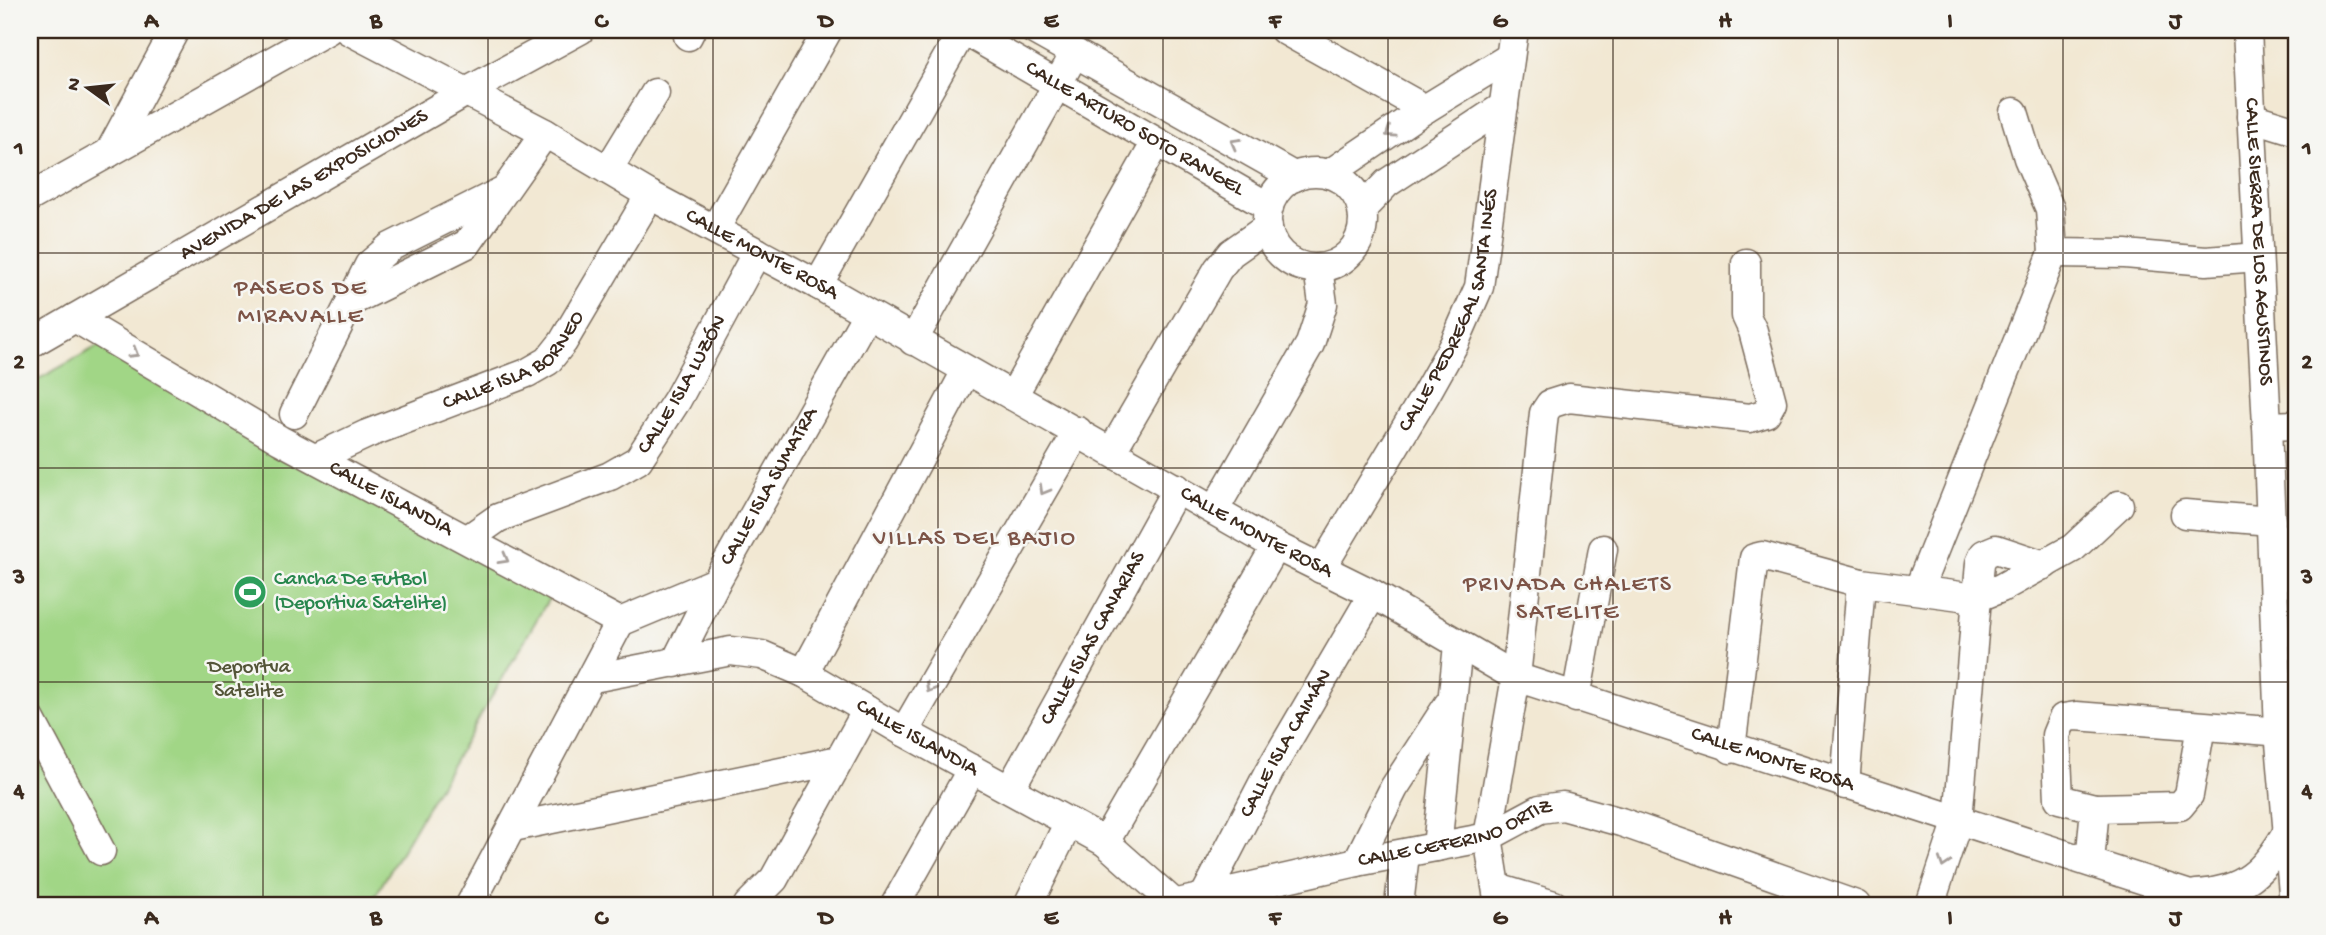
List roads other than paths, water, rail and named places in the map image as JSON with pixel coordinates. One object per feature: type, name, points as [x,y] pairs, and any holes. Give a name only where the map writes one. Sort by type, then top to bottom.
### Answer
[{"type":"street","points":[[109,153],[175,30]]},
{"type":"street","points":[[30,197],[328,30]]},
{"type":"street","name":"CALLE MONTE ROSA","points":[[348,30],[545,133],[650,195],[818,285],[966,371],[1078,431],[1276,546],[1373,594],[1516,677],[1731,749],[2221,905]]},
{"type":"street","name":"AVENIDA DE LAS EXPOSICIONES","points":[[30,344],[466,92],[580,30]]},
{"type":"street","points":[[715,229],[828,30]]},
{"type":"street","points":[[818,285],[963,30]]},
{"type":"street","name":"CALLE ARTURO SOTO RANGEL","points":[[963,30],[1156,142],[1269,217]]},
{"type":"street","name":"CALLE ARTURO SOTO RANGEL","points":[[1034,30],[1295,177]]},
{"type":"street","points":[[1284,30],[1425,109]]},
{"type":"street","name":"CALLE PEDREGAL SANTA INÉS","points":[[1321,569],[1432,384],[1479,287],[1514,30]]},
{"type":"street","name":"CALLE SIERRA DE LOS AGUSTINOS","points":[[2247,30],[2271,521],[2285,619],[2288,831],[2294,905]]},
{"type":"street","points":[[2248,59],[2257,30]]},
{"type":"street","points":[[913,341],[1075,53]]},
{"type":"street","points":[[1329,174],[1425,109],[1510,57]]},
{"type":"street","points":[[608,170],[655,93]]},
{"type":"street","points":[[1362,209],[1387,183],[1504,106]]},
{"type":"street","points":[[1919,588],[2053,253],[2050,209],[2028,158],[2014,112]]},
{"type":"street","points":[[2251,117],[2296,131]]},
{"type":"street","points":[[294,414],[350,302],[459,251],[477,233],[545,133]]},
{"type":"street","points":[[1013,396],[1156,142]]},
{"type":"street","points":[[1312,172],[1329,174],[1349,188],[1362,209],[1363,226],[1358,242],[1348,255],[1334,265],[1304,267],[1285,257],[1272,241],[1269,217],[1279,189],[1295,177],[1312,172]]},
{"type":"street","name":"CALLE ISLA BORNEO","points":[[316,458],[367,434],[527,373],[548,361],[582,312],[650,195]]},
{"type":"street","points":[[1112,451],[1218,269],[1269,217]]},
{"type":"street","name":"CALLE ISLA LUZÓN","points":[[468,539],[498,518],[610,476],[638,460],[677,400],[757,252]]},
{"type":"street","points":[[2053,253],[2125,254],[2206,261],[2258,257]]},
{"type":"street","points":[[1554,905],[1498,896],[1488,838],[1516,677],[1540,431],[1550,404],[1560,398],[1750,418],[1766,413],[1772,402],[1754,331],[1746,316],[1746,263]]},
{"type":"street","points":[[1215,509],[1310,344],[1323,304],[1318,268]]},
{"type":"street","name":"CALLE ISLA SUMATRA","points":[[676,663],[716,582],[867,314]]},
{"type":"street","name":"CALLE ISLANDIA","points":[[75,318],[280,440],[620,622]]},
{"type":"street","points":[[804,673],[966,371]]},
{"type":"street","points":[[2267,426],[2296,425]]},
{"type":"street","points":[[904,732],[1078,431]]},
{"type":"street","name":"CALLE ISLAS CANARIAS","points":[[1010,789],[1177,488]]},
{"type":"street","points":[[1731,749],[1754,558],[1762,556],[1861,583],[1919,588],[1976,598],[2073,548],[2119,505]]},
{"type":"street","points":[[2185,514],[2271,521]]},
{"type":"street","points":[[1105,842],[1276,546]]},
{"type":"street","points":[[1576,698],[1602,549]]},
{"type":"street","points":[[1930,905],[1958,820],[1976,598],[1984,554],[1996,550],[2044,565]]},
{"type":"street","points":[[470,905],[593,678],[620,622],[716,582]]},
{"type":"street","points":[[1845,785],[1861,583]]},
{"type":"street","name":"CALLE ISLA CAIMÁN","points":[[1204,900],[1269,772],[1373,594]]},
{"type":"street","points":[[1437,847],[1458,645]]},
{"type":"street","name":"CALLE ISLANDIA","points":[[593,678],[741,650],[804,673],[904,732],[1105,842],[1172,904]]},
{"type":"street","points":[[1357,862],[1395,788],[1451,701]]},
{"type":"street","points":[[748,905],[774,879],[867,710]]},
{"type":"street","points":[[2201,726],[2189,795],[2180,806],[2095,807],[2065,803],[2056,791],[2056,735],[2063,718],[2076,716],[2287,732]]},
{"type":"street","points":[[30,718],[101,851]]},
{"type":"street","points":[[513,827],[839,760]]},
{"type":"street","points":[[895,905],[972,769]]},
{"type":"street","name":"CALLE CEFERINO ORTIZ","points":[[1172,904],[1204,900],[1357,862],[1488,838],[1540,809],[1563,806],[1621,822],[1856,905]]},
{"type":"street","points":[[2090,862],[2095,807]]},
{"type":"street","points":[[1028,905],[1069,822]]},
{"type":"street","points":[[2186,895],[2219,893],[2239,886],[2259,872],[2288,831]]},
{"type":"street","points":[[1399,905],[1405,854]]},
{"type":"place","name":"Cancha De FutBol (Deportiva Satelite)","points":[[250,592]]},
{"type":"district","name":"PASEOS DE MIRAVALLE","points":[[301,303]]},
{"type":"district","name":"VILLAS DEL BAJIO","points":[[975,539]]},
{"type":"district","name":"PRIVADA CHALETS SATELITE","points":[[1568,599]]},
{"type":"park label","name":"Deportva Satelite","points":[[249,680]]}]
